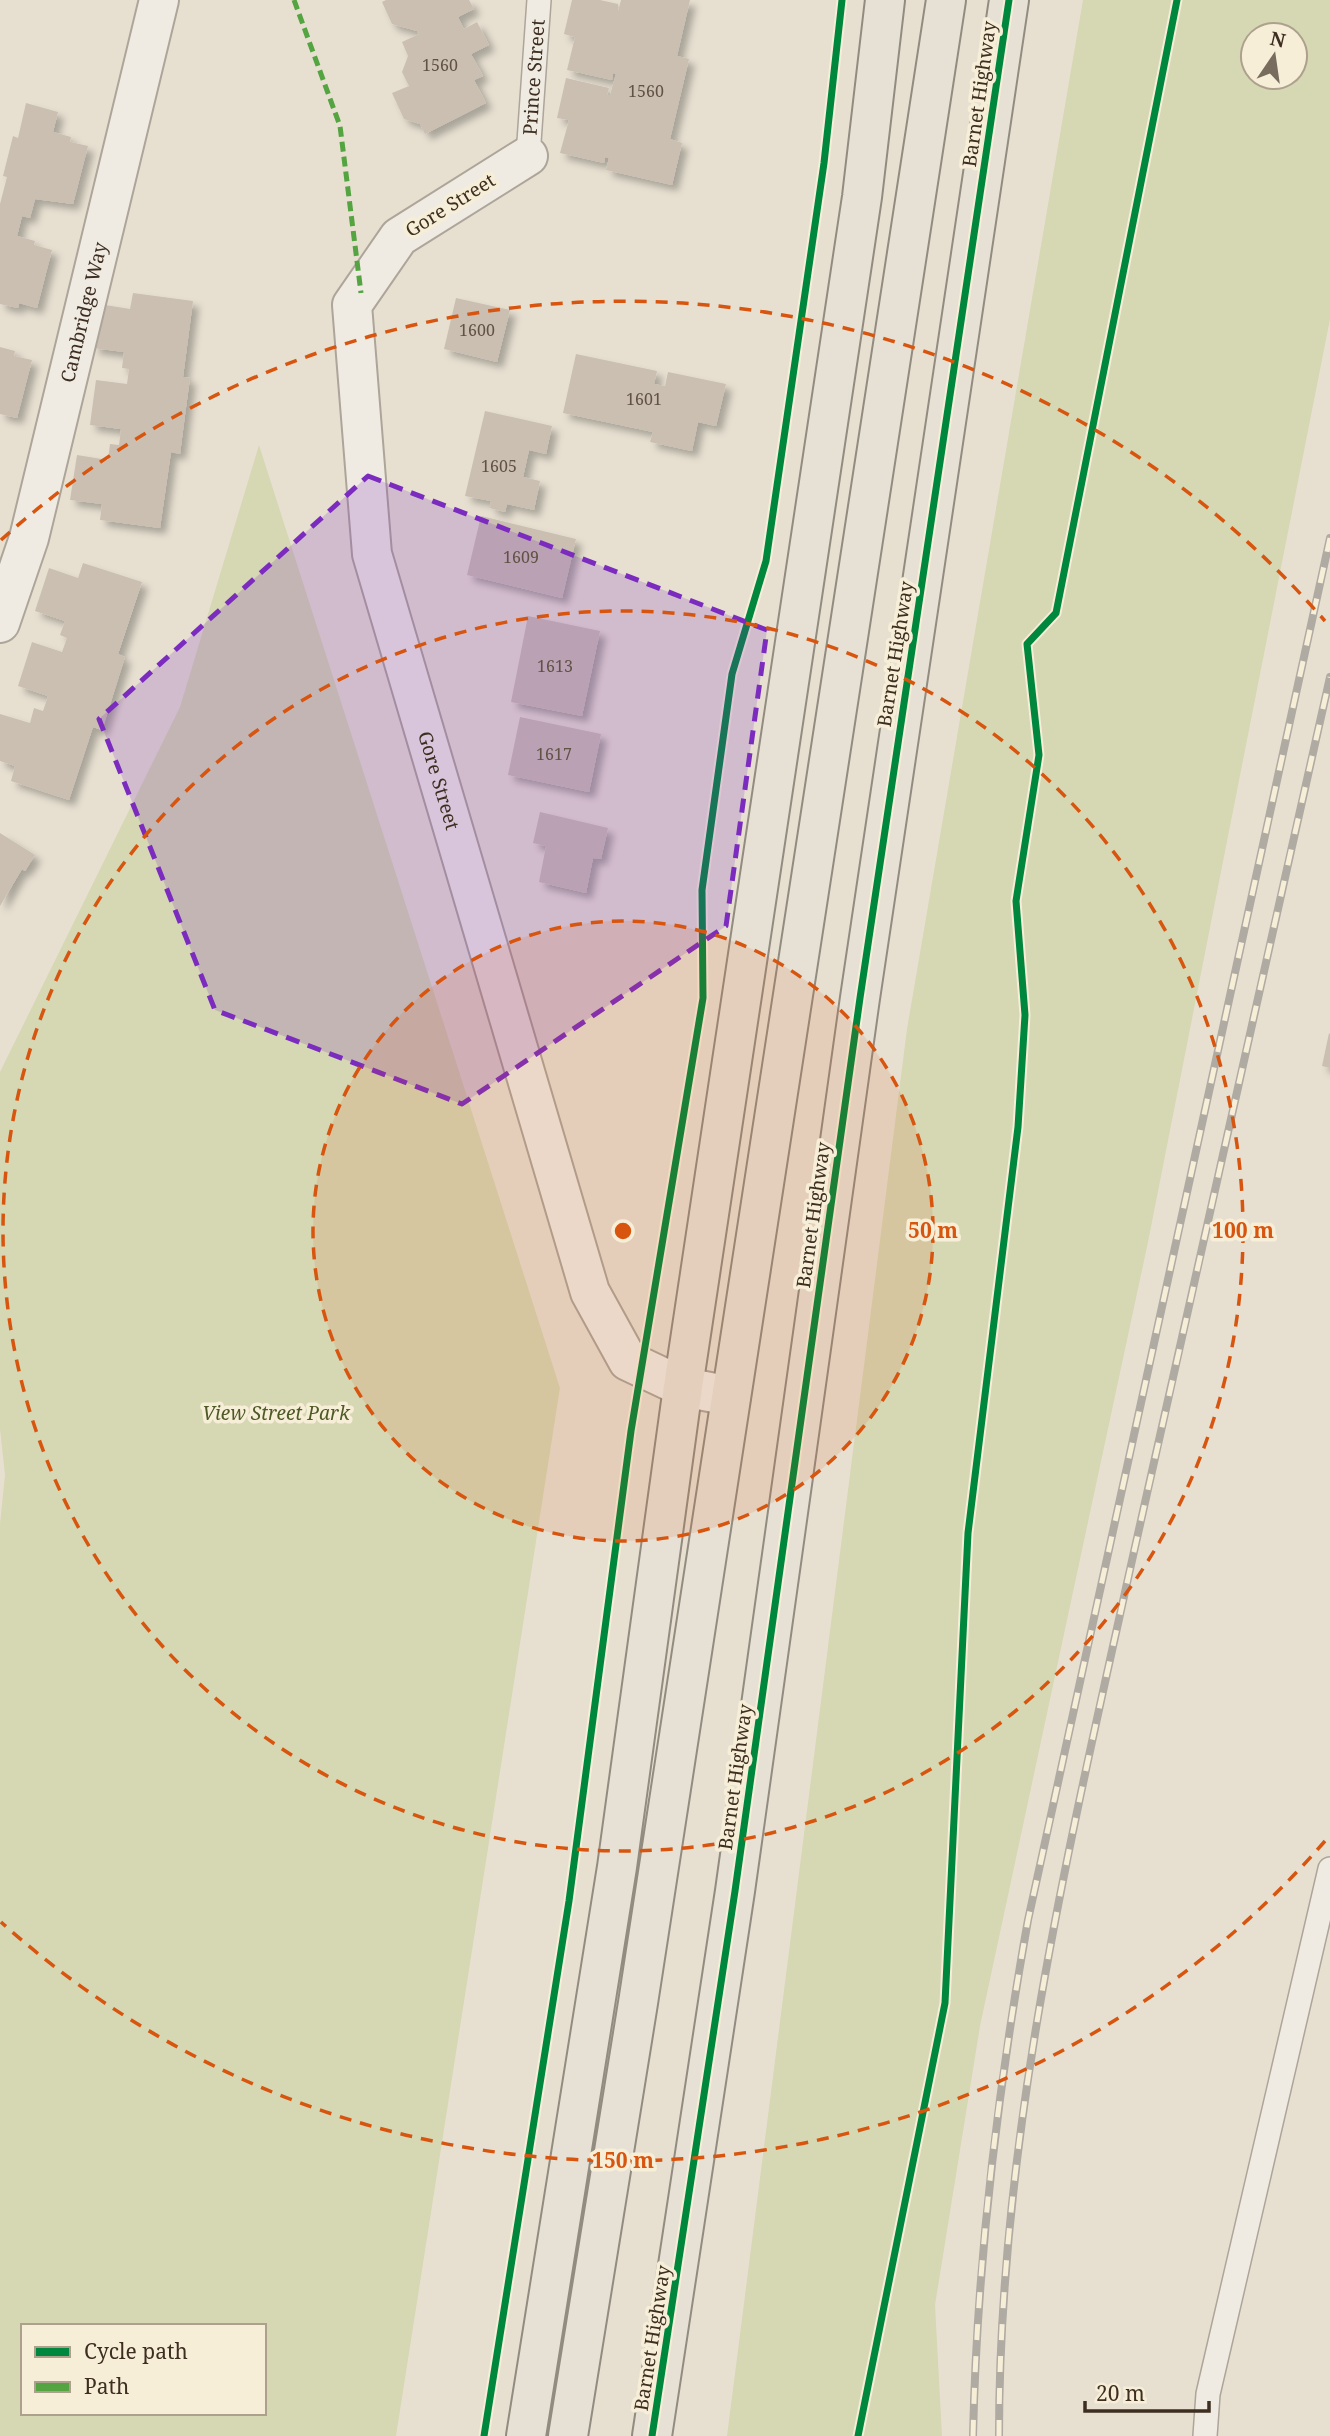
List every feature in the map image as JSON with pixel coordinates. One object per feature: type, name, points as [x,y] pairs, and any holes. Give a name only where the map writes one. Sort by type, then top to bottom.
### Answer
[{"type":"main road","points":[[526,2436],[617,1867],[683,1387],[858,224],[885,0]]},
{"type":"main road","points":[[568,2436],[946,0]]},
{"type":"main road","name":"Barnet Highway","points":[[653,2436],[735,1891],[860,998],[1009,0]]},
{"type":"street","name":"Cambridge Way","points":[[0,623],[29,538],[159,0]]},
{"type":"street","name":"Gore Street","points":[[528,156],[399,237],[352,305],[372,554],[590,1292],[628,1361],[683,1387],[731,1396]]},
{"type":"lane","name":"Prince Street","points":[[528,156],[539,0]]},
{"type":"lane","points":[[1205,2436],[1208,2394],[1330,1869]]},
{"type":"highlighted area","points":[[368,476],[767,630],[726,926],[462,1104],[215,1010],[99,719]]},
{"type":"green space","points":[[1083,0],[1330,0],[1330,319],[1148,1242],[980,2026],[935,2305],[942,2436],[727,2436],[907,1029]]},
{"type":"green space","name":"View Street Park","points":[[259,445],[560,1388],[396,2436],[0,2436],[0,1524],[5,1475],[0,1429],[0,1072],[180,707]]},
{"type":"building","points":[[469,0],[474,9],[458,17],[464,29],[477,22],[489,45],[471,54],[483,76],[474,80],[486,103],[425,134],[420,124],[404,119],[392,93],[409,86],[402,72],[408,56],[402,42],[419,34],[417,31],[392,24],[382,2]]},
{"type":"building","points":[[572,0],[600,0],[618,4],[618,12],[621,0],[690,0],[677,56],[689,59],[670,139],[682,143],[672,185],[606,170],[609,158],[605,157],[604,163],[560,153],[569,120],[557,118],[566,78],[609,88],[607,95],[610,95],[616,74],[613,73],[612,80],[567,70],[575,37],[564,34]]},
{"type":"building","points":[[26,103],[58,112],[53,132],[71,137],[70,142],[88,146],[73,204],[35,199],[30,218],[22,216],[17,236],[52,250],[37,308],[19,303],[18,308],[0,304],[0,204],[7,177],[3,176],[13,136],[18,138]]},
{"type":"building","points":[[133,293],[193,301],[183,377],[190,378],[180,454],[171,452],[160,528],[100,520],[102,504],[70,500],[77,455],[108,460],[110,444],[119,445],[121,429],[90,425],[93,402],[96,380],[127,384],[129,369],[122,368],[124,352],[93,348],[99,304],[130,309]]},
{"type":"building","points":[[456,298],[510,310],[497,362],[444,349]]},
{"type":"building","points":[[0,347],[15,351],[14,356],[32,360],[17,418],[0,414]]},
{"type":"building","points":[[576,354],[657,371],[654,384],[665,386],[668,372],[726,384],[716,426],[698,422],[692,451],[650,442],[653,432],[563,413]]},
{"type":"building","points":[[485,411],[552,426],[546,454],[529,450],[523,477],[540,481],[534,510],[507,504],[505,512],[490,508],[491,501],[465,496]]},
{"type":"building","points":[[481,516],[576,539],[562,598],[467,575]]},
{"type":"building","points":[[83,563],[142,582],[118,654],[125,657],[102,730],[93,727],[69,800],[11,781],[15,766],[0,761],[0,714],[30,723],[34,708],[43,711],[48,696],[18,686],[32,642],[62,652],[67,638],[60,635],[65,621],[35,611],[49,568],[78,578]]},
{"type":"building","points":[[528,616],[600,631],[582,716],[511,702]]},
{"type":"building","points":[[520,717],[601,734],[589,792],[508,775]]},
{"type":"building","points":[[540,812],[608,828],[601,859],[593,858],[586,893],[539,882],[546,846],[533,843]]},
{"type":"building","points":[[0,833],[35,855],[25,871],[22,869],[0,906]]},
{"type":"building","points":[[1330,1034],[1330,1068],[1322,1066]]},
{"type":"railway","points":[[973,2436],[979,2305],[990,2177],[1028,1920],[1330,538]]},
{"type":"railway","points":[[999,2436],[1002,2324],[1011,2213],[1025,2103],[1062,1883],[1330,677]]},
{"type":"marked path","points":[[294,0],[340,126],[361,293]]},
{"type":"cycle path","points":[[484,2436],[569,1901],[631,1431],[703,998],[702,890],[732,674],[766,561],[824,163],[842,0]]},
{"type":"cycle path","points":[[652,2436],[735,1891],[860,998],[1009,0]]},
{"type":"cycle path","points":[[858,2436],[945,2003],[968,1533],[1018,1127],[1025,1015],[1016,901],[1039,755],[1027,644],[1056,613],[1177,0]]}]
